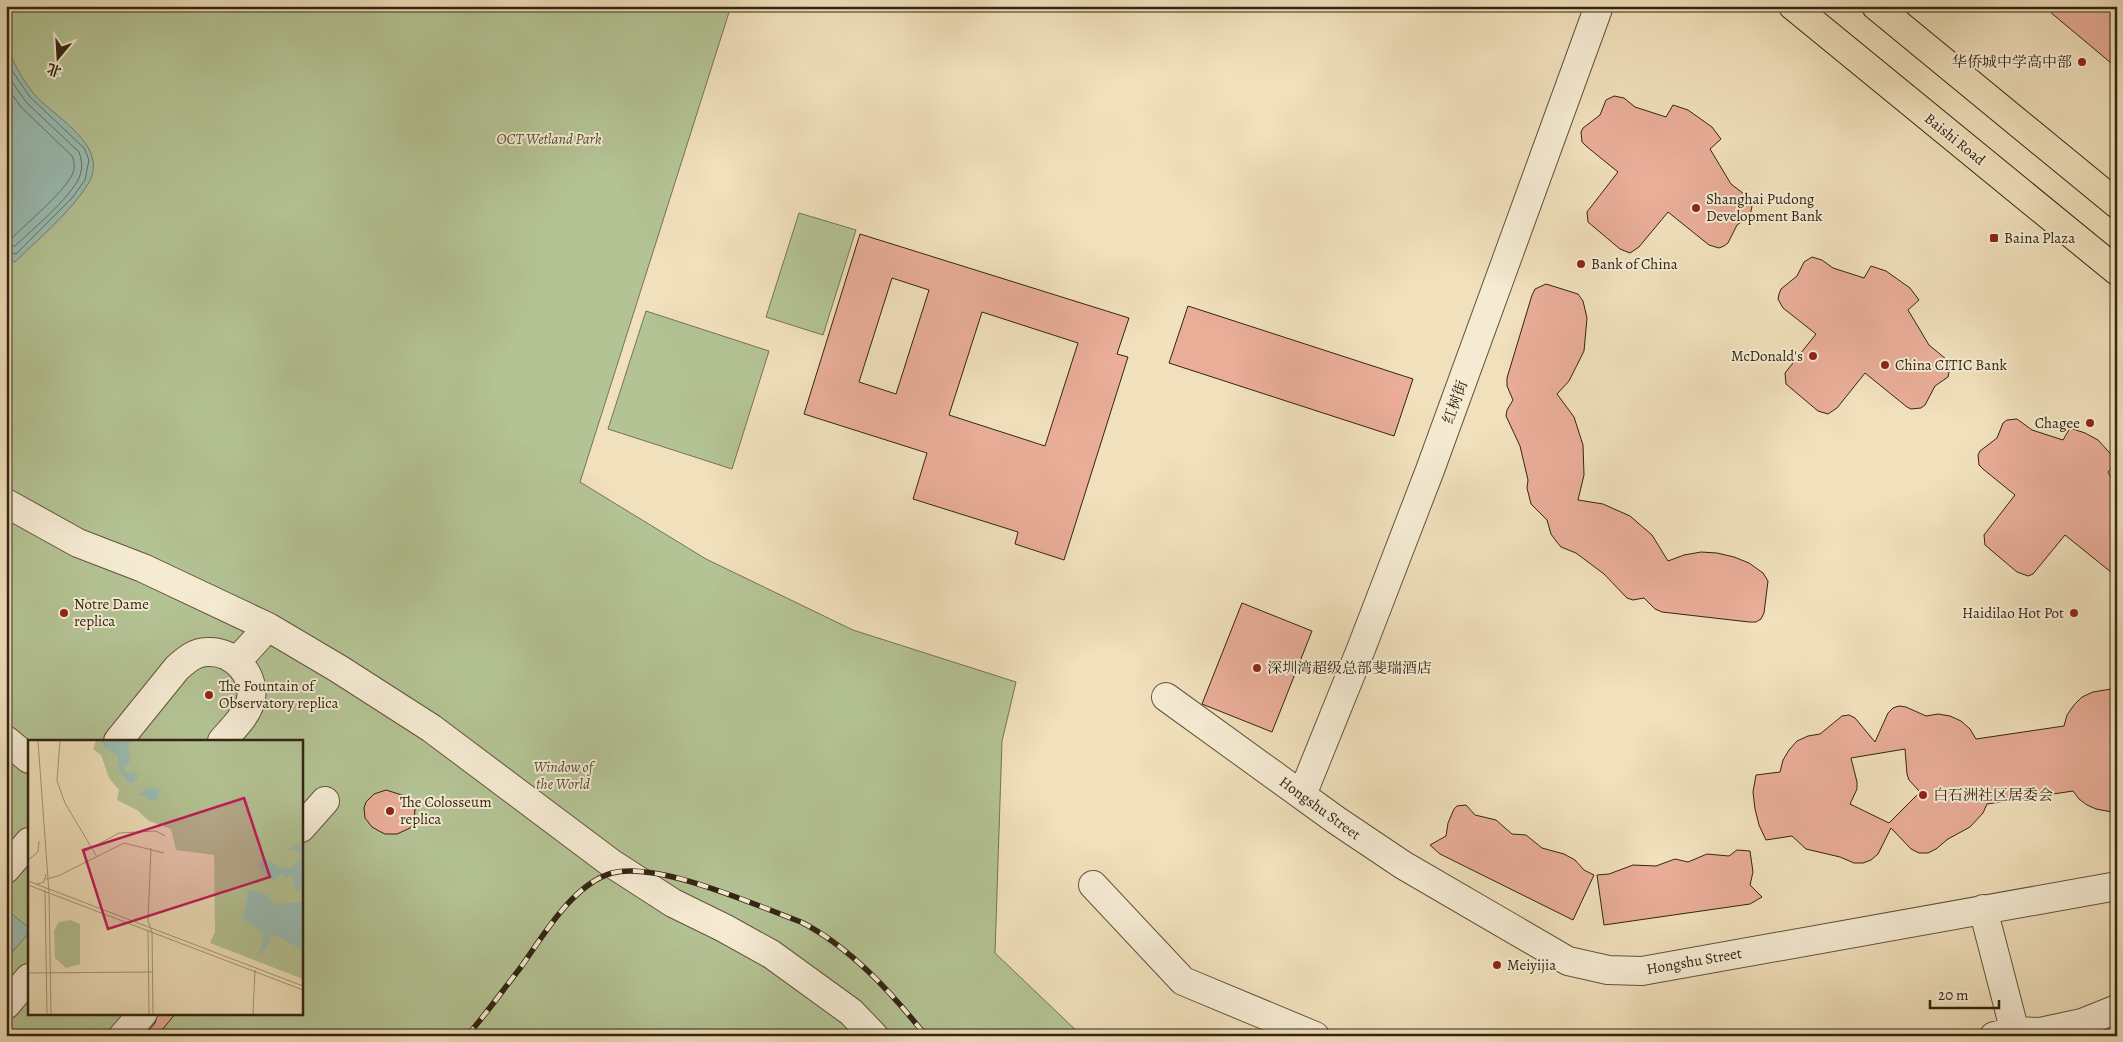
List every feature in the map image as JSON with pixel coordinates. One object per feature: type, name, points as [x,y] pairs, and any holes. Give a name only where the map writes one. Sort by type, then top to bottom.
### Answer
[{"type":"main road","name":"Baishi Road","points":[[1793,6],[2117,272]]},
{"type":"main road","points":[[1876,6],[2117,204]]},
{"type":"street","name":"红树街","points":[[1302,795],[1430,470],[1599,6]]},
{"type":"street","points":[[6,503],[78,543],[143,568],[268,627],[377,692],[431,728],[611,863],[673,903],[772,954],[851,1012],[874,1036]]},
{"type":"street","points":[[237,662],[268,627]]},
{"type":"street","points":[[119,740],[186,660],[197,654],[207,652],[223,654],[237,662],[244,670],[250,682],[250,703],[245,714],[223,740]]},
{"type":"street","name":"Hongshu Street","points":[[1166,697],[1336,820],[1403,865],[1568,961],[1608,970],[1642,971],[2117,886]]},
{"type":"street","points":[[6,740],[28,758]]},
{"type":"street","points":[[302,827],[325,801]]},
{"type":"street","points":[[6,869],[28,843]]},
{"type":"street","points":[[1093,885],[1182,982],[1315,1036]]},
{"type":"street","points":[[1983,909],[2008,1034],[2040,1032],[2082,1023],[2117,1009]]},
{"type":"street","points":[[6,1005],[28,979]]},
{"type":"street","points":[[123,1036],[142,1014]]},
{"type":"green space","name":"Window of the World","points":[[6,6],[731,6],[580,482],[706,559],[853,630],[1016,682],[1002,741],[995,953],[1082,1036],[6,1036]]},
{"type":"green space","points":[[799,213],[856,230],[823,335],[766,317]]},
{"type":"green space","points":[[646,311],[769,351],[732,469],[608,429]]},
{"type":"water","points":[[6,43],[18,70],[34,94],[78,134],[87,145],[92,157],[93,170],[88,184],[73,205],[15,262],[6,255]]},
{"type":"water","points":[[7,910],[28,927],[28,934],[6,959]]},
{"type":"building","points":[[2043,6],[2117,6],[2117,68]]},
{"type":"building","points":[[1614,96],[1624,98],[1635,107],[1666,117],[1673,105],[1688,110],[1712,127],[1721,139],[1710,149],[1731,184],[1748,197],[1752,206],[1750,216],[1737,225],[1728,243],[1719,248],[1709,245],[1668,212],[1639,247],[1630,253],[1620,249],[1588,222],[1587,212],[1618,172],[1582,142],[1581,132],[1583,128],[1600,115],[1606,100]]},
{"type":"building","points":[[860,234],[1129,318],[1117,354],[1128,357],[1064,560],[1015,544],[1018,532],[913,499],[927,453],[804,414]],"holes":[[[892,278],[929,290],[896,394],[859,382]],[[982,312],[1078,343],[1045,446],[949,415]]]},
{"type":"building","points":[[1812,257],[1822,260],[1833,268],[1864,278],[1871,266],[1886,271],[1910,288],[1919,300],[1908,310],[1929,345],[1946,359],[1950,367],[1948,377],[1935,386],[1925,405],[1921,408],[1911,409],[1907,407],[1865,373],[1837,408],[1828,414],[1818,411],[1786,384],[1785,373],[1816,334],[1783,308],[1778,299],[1779,294],[1781,289],[1797,276],[1804,262]]},
{"type":"building","points":[[1546,284],[1578,294],[1583,301],[1587,318],[1584,351],[1569,381],[1557,394],[1574,417],[1583,445],[1584,475],[1578,500],[1603,504],[1630,516],[1652,535],[1668,561],[1684,555],[1701,552],[1717,553],[1749,563],[1763,573],[1768,581],[1764,613],[1761,619],[1756,622],[1749,622],[1662,612],[1655,609],[1644,598],[1633,600],[1627,598],[1604,574],[1576,553],[1561,547],[1551,534],[1547,520],[1531,504],[1527,488],[1528,480],[1520,446],[1506,416],[1513,400],[1507,386],[1507,378],[1532,295],[1535,289]]},
{"type":"building","points":[[1188,306],[1413,379],[1394,436],[1169,363]]},
{"type":"building","points":[[2017,419],[2032,430],[2063,440],[2070,428],[2085,433],[2098,440],[2117,461],[2108,472],[2117,488],[2117,577],[2065,535],[2033,574],[2028,576],[2017,572],[1985,545],[1984,535],[2015,495],[1979,465],[1978,455],[1980,451],[1997,438],[2003,423],[2007,420]]},
{"type":"building","name":"深圳湾超级总部斐瑞酒店","points":[[1242,603],[1312,631],[1272,732],[1202,704]]},
{"type":"building","points":[[2117,688],[2117,813],[2096,809],[2087,805],[2073,791],[1987,804],[1983,813],[1970,827],[1928,853],[1919,853],[1911,849],[1891,828],[1878,854],[1871,860],[1863,863],[1854,863],[1840,857],[1806,849],[1792,836],[1766,840],[1759,825],[1753,792],[1756,775],[1780,772],[1783,760],[1797,741],[1808,736],[1820,734],[1842,716],[1849,715],[1855,718],[1875,742],[1888,713],[1893,708],[1899,706],[1926,716],[1938,714],[1950,716],[1961,721],[1970,729],[1976,739],[2064,726],[2067,715],[2074,705],[2082,697],[2093,692]],"holes":[[[1905,749],[1909,780],[1920,792],[1889,823],[1850,804],[1857,789],[1851,758]]]},
{"type":"building","name":"The Colosseum replica","points":[[386,790],[405,796],[415,809],[414,823],[410,828],[397,834],[385,834],[372,827],[365,818],[364,808],[366,802],[374,794]]},
{"type":"building","points":[[1466,805],[1475,815],[1496,820],[1512,834],[1526,835],[1542,848],[1564,854],[1575,860],[1584,870],[1594,875],[1573,920],[1440,854],[1430,845],[1446,836],[1448,823],[1454,809],[1457,806]]},
{"type":"building","points":[[1737,850],[1750,851],[1753,872],[1750,885],[1762,897],[1750,904],[1604,925],[1597,875],[1609,874],[1633,865],[1656,866],[1675,859],[1688,862],[1707,854],[1729,856]]},
{"type":"building","points":[[158,1014],[175,1014],[157,1036],[144,1036],[155,1023]]},
{"type":"railway","points":[[467,1036],[488,1011],[560,912],[572,899],[598,879],[612,873],[631,871],[654,873],[706,887],[801,922],[819,932],[869,972],[926,1036]]},
{"type":"place","name":"华侨城中学高中部","points":[[2082,62]]},
{"type":"place","name":"Shanghai Pudong Development Bank","points":[[1696,208]]},
{"type":"place","name":"Baina Plaza","points":[[1994,238]]},
{"type":"place","name":"Bank of China","points":[[1581,264]]},
{"type":"place","name":"McDonald's","points":[[1813,356]]},
{"type":"place","name":"China CITIC Bank","points":[[1885,365]]},
{"type":"place","name":"Chagee","points":[[2090,423]]},
{"type":"place","name":"Notre Dame replica","points":[[64,613]]},
{"type":"place","name":"Haidilao Hot Pot","points":[[2074,613]]},
{"type":"place","name":"深圳湾超级总部斐瑞酒店","points":[[1257,668]]},
{"type":"place","name":"The Fountain of Observatory replica","points":[[209,695]]},
{"type":"place","name":"白石洲社区居委会","points":[[1923,795]]},
{"type":"place","name":"The Colosseum replica","points":[[390,811]]},
{"type":"place","name":"Meiyijia","points":[[1497,965]]},
{"type":"park label","name":"OCT Wetland Park","points":[[549,139]]}]
